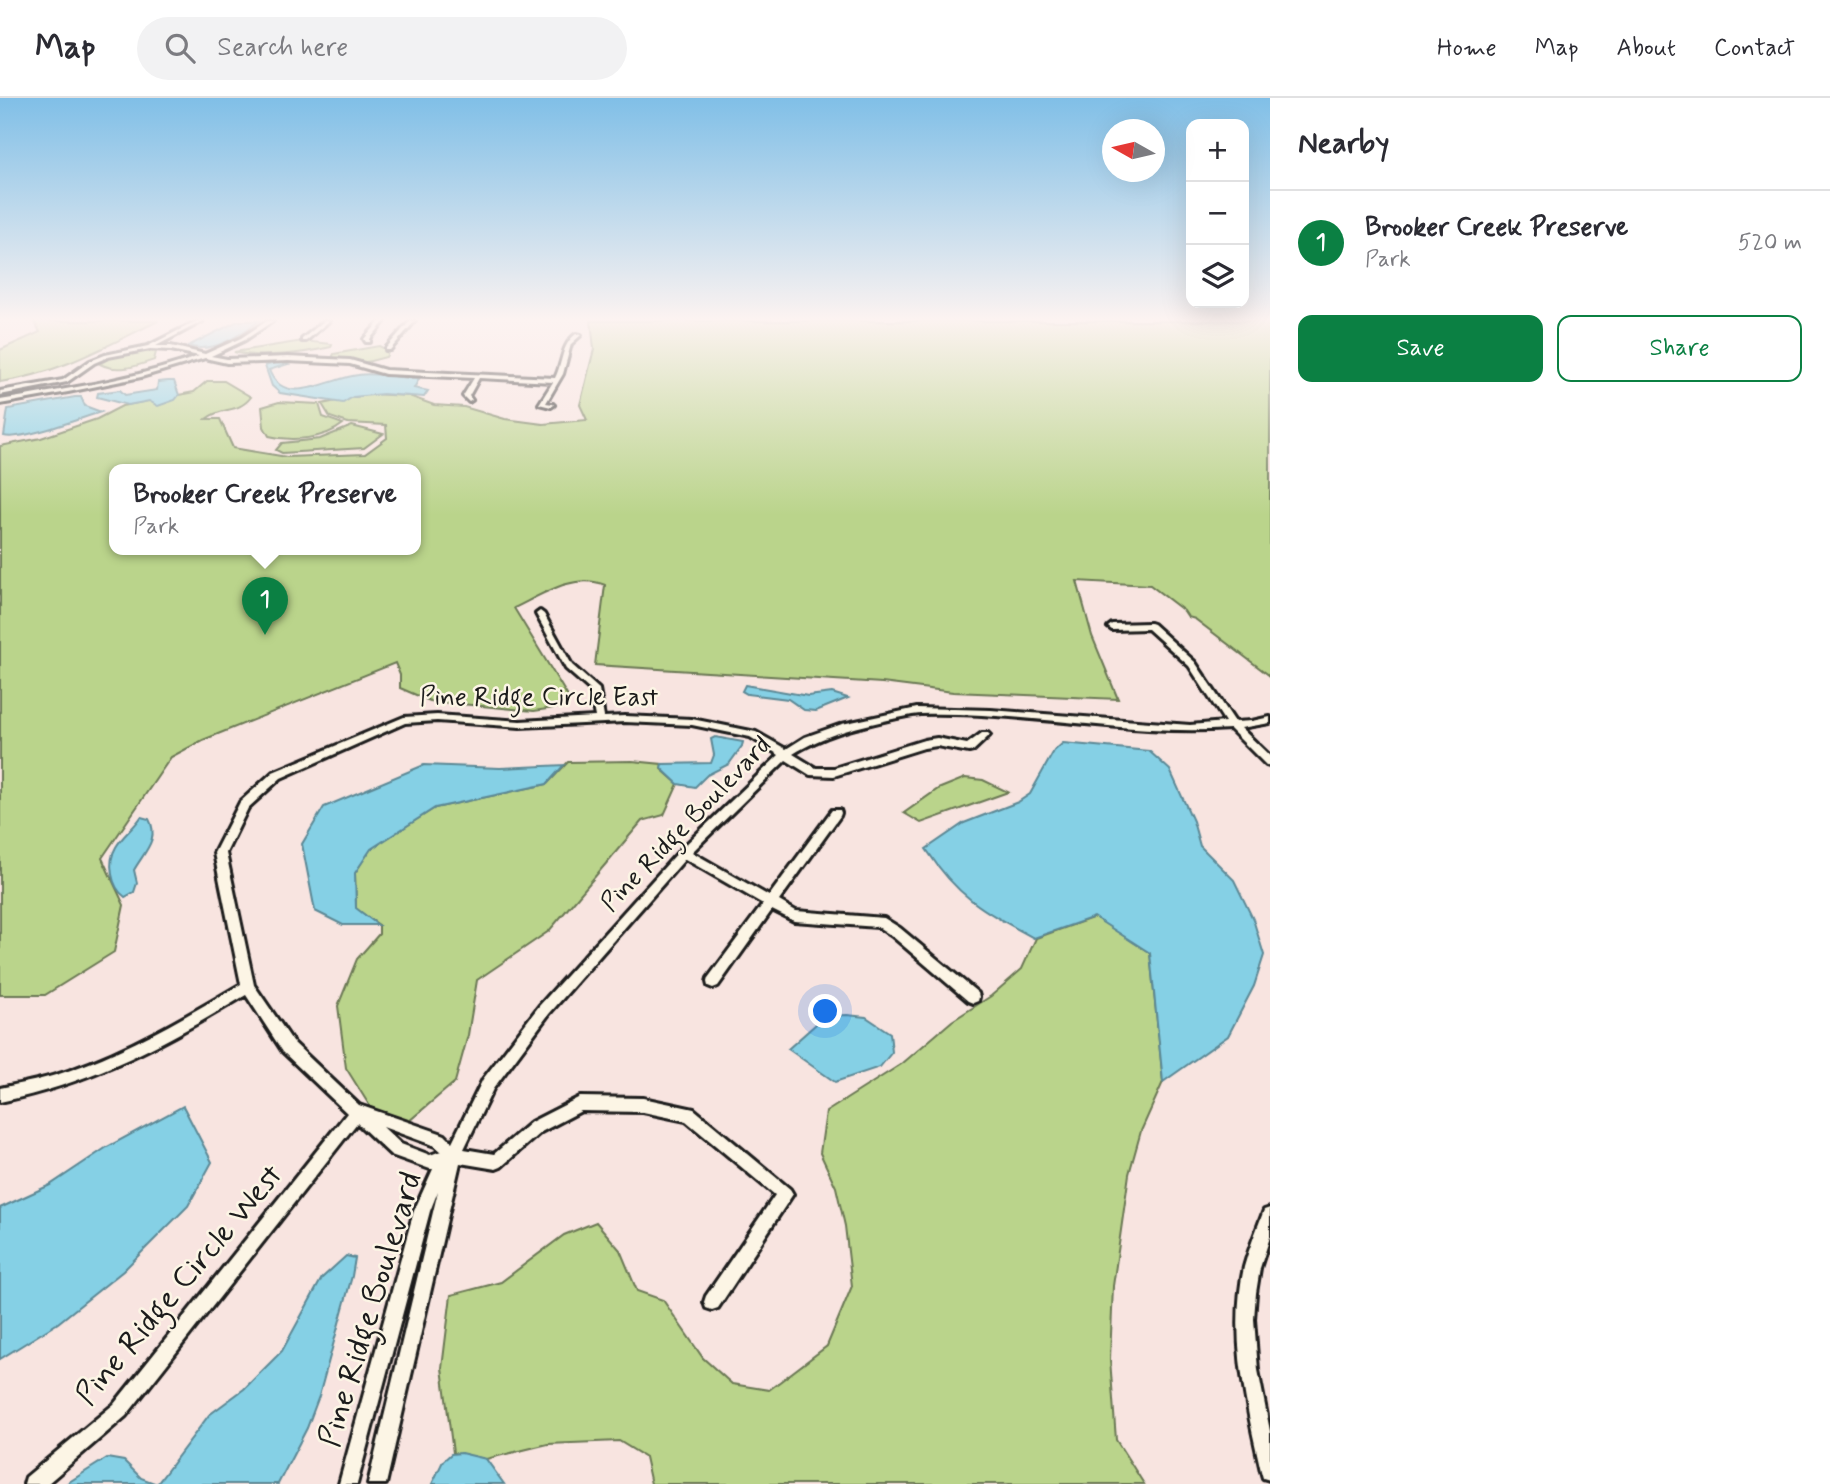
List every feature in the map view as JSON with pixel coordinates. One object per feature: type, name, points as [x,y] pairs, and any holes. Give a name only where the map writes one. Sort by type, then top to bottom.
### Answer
[{"type":"street","points":[[0,393],[40,386]]},
{"type":"street","points":[[0,402],[96,386]]},
{"type":"street","points":[[469,400],[466,397],[472,386]]},
{"type":"street","points":[[551,405],[542,404],[552,386]]},
{"type":"street","points":[[540,614],[569,667],[594,690],[600,719]]},
{"type":"street","points":[[1112,627],[1150,626],[1192,664],[1232,725],[1270,762]]},
{"type":"street","name":"Pine Ridge Boulevard","points":[[377,1484],[454,1155],[488,1084],[544,1010],[684,853],[786,754],[808,740],[845,726],[917,711],[991,713],[1190,728],[1270,720]]},
{"type":"street","name":"Pine Ridge Circle East","points":[[357,1111],[440,1140],[454,1155],[430,1162],[396,1150],[288,1046],[248,987],[220,853],[244,805],[277,775],[404,720],[437,718],[520,724],[652,719],[743,730],[814,772],[834,772],[924,744],[937,743],[969,748],[985,735]]},
{"type":"street","points":[[713,982],[836,813]]},
{"type":"street","points":[[684,853],[794,916],[880,922],[896,932],[973,997]]},
{"type":"street","points":[[0,1094],[84,1072],[164,1037],[248,987]]},
{"type":"street","points":[[454,1155],[496,1162],[536,1127],[580,1104],[643,1105],[690,1114],[785,1194],[712,1302]]},
{"type":"street","name":"Pine Ridge Circle West","points":[[33,1484],[120,1410],[357,1111]]},
{"type":"street","name":"Pine Ridge Boulevard","points":[[348,1484],[422,1211],[436,1177],[454,1155]]},
{"type":"street","points":[[1270,1216],[1252,1266],[1246,1303],[1250,1379],[1270,1471]]},
{"type":"green space","points":[[201,386],[232,386],[251,397],[241,406],[218,412],[206,419],[220,419],[233,448],[287,457],[365,454],[387,438],[386,425],[348,423],[330,417],[322,404],[370,394],[409,396],[434,405],[464,407],[505,419],[543,424],[587,420],[580,405],[585,386],[1270,386],[1270,676],[1195,619],[1188,617],[1150,585],[1077,581],[1092,636],[1118,699],[953,692],[882,683],[595,665],[605,585],[582,581],[570,583],[514,608],[570,700],[561,702],[561,707],[534,711],[430,701],[400,688],[400,675],[395,663],[203,740],[171,757],[102,858],[124,905],[114,952],[45,995],[0,995],[0,446],[41,438],[97,419],[122,406],[194,392]]},
{"type":"green space","points":[[279,402],[319,404],[323,417],[343,424],[327,433],[308,438],[269,436],[264,427],[262,407]]},
{"type":"green space","points":[[352,426],[383,434],[364,448],[282,453],[276,450],[282,443],[320,439]]},
{"type":"green space","points":[[632,761],[662,764],[661,769],[678,784],[664,815],[642,821],[549,931],[477,980],[468,1035],[455,1082],[409,1121],[371,1108],[346,1068],[338,1006],[357,959],[379,934],[379,925],[356,909],[355,873],[370,849],[435,808],[547,784],[568,762]]},
{"type":"green space","points":[[965,778],[983,780],[1008,792],[921,823],[904,813],[938,789]]},
{"type":"green space","points":[[1095,917],[1150,953],[1163,1082],[1141,1131],[1129,1174],[1113,1286],[1110,1359],[1116,1440],[1144,1484],[651,1484],[645,1457],[619,1441],[548,1444],[486,1459],[453,1453],[442,1368],[451,1295],[501,1282],[564,1235],[596,1222],[620,1250],[637,1291],[663,1300],[703,1358],[732,1384],[769,1390],[827,1346],[852,1286],[845,1226],[836,1187],[820,1153],[826,1112],[903,1063],[952,1021],[991,996],[1022,969],[1036,938]]},
{"type":"water","points":[[158,386],[176,386],[179,395],[175,400],[158,406],[149,401],[128,405],[97,397],[98,393],[120,390],[125,395],[157,390]]},
{"type":"water","points":[[272,386],[296,390],[317,386],[415,386],[414,388],[428,391],[424,397],[383,394],[353,397],[343,403],[280,393]]},
{"type":"water","points":[[81,397],[85,406],[101,412],[37,432],[4,436],[8,409]]},
{"type":"water","points":[[745,685],[808,696],[832,693],[848,698],[816,711],[804,710],[788,699],[747,694],[742,691]]},
{"type":"water","points":[[715,737],[743,742],[742,746],[729,764],[707,775],[695,787],[678,784],[661,768],[662,764],[711,763],[714,755],[711,739]]},
{"type":"water","points":[[1063,743],[1149,751],[1170,770],[1193,821],[1200,846],[1234,880],[1253,919],[1264,955],[1254,986],[1228,1036],[1163,1082],[1150,953],[1094,917],[1034,938],[973,902],[949,880],[926,849],[964,823],[1018,802],[1030,794],[1054,751]]},
{"type":"water","points":[[424,765],[500,768],[564,765],[547,784],[435,808],[371,849],[355,873],[356,908],[378,925],[343,925],[315,911],[302,844],[324,807]]},
{"type":"water","points":[[141,817],[149,819],[152,839],[134,870],[137,883],[134,892],[125,897],[116,887],[112,874],[113,853]]},
{"type":"water","points":[[825,1016],[866,1017],[890,1033],[892,1052],[880,1067],[835,1082],[788,1049]]},
{"type":"water","points":[[183,1106],[212,1162],[188,1206],[123,1271],[58,1323],[0,1359],[0,1208],[50,1185],[107,1147]]},
{"type":"water","points":[[346,1256],[355,1258],[319,1396],[307,1428],[278,1484],[157,1484],[209,1415],[244,1389],[282,1351],[322,1278]]},
{"type":"water","points":[[461,1453],[486,1459],[504,1484],[432,1484],[443,1461],[451,1454]]},
{"type":"water","points":[[107,1458],[124,1461],[141,1478],[157,1484],[66,1484]]},
{"type":"place","name":"Brooker Creek Preserve","points":[[265,635]]}]
